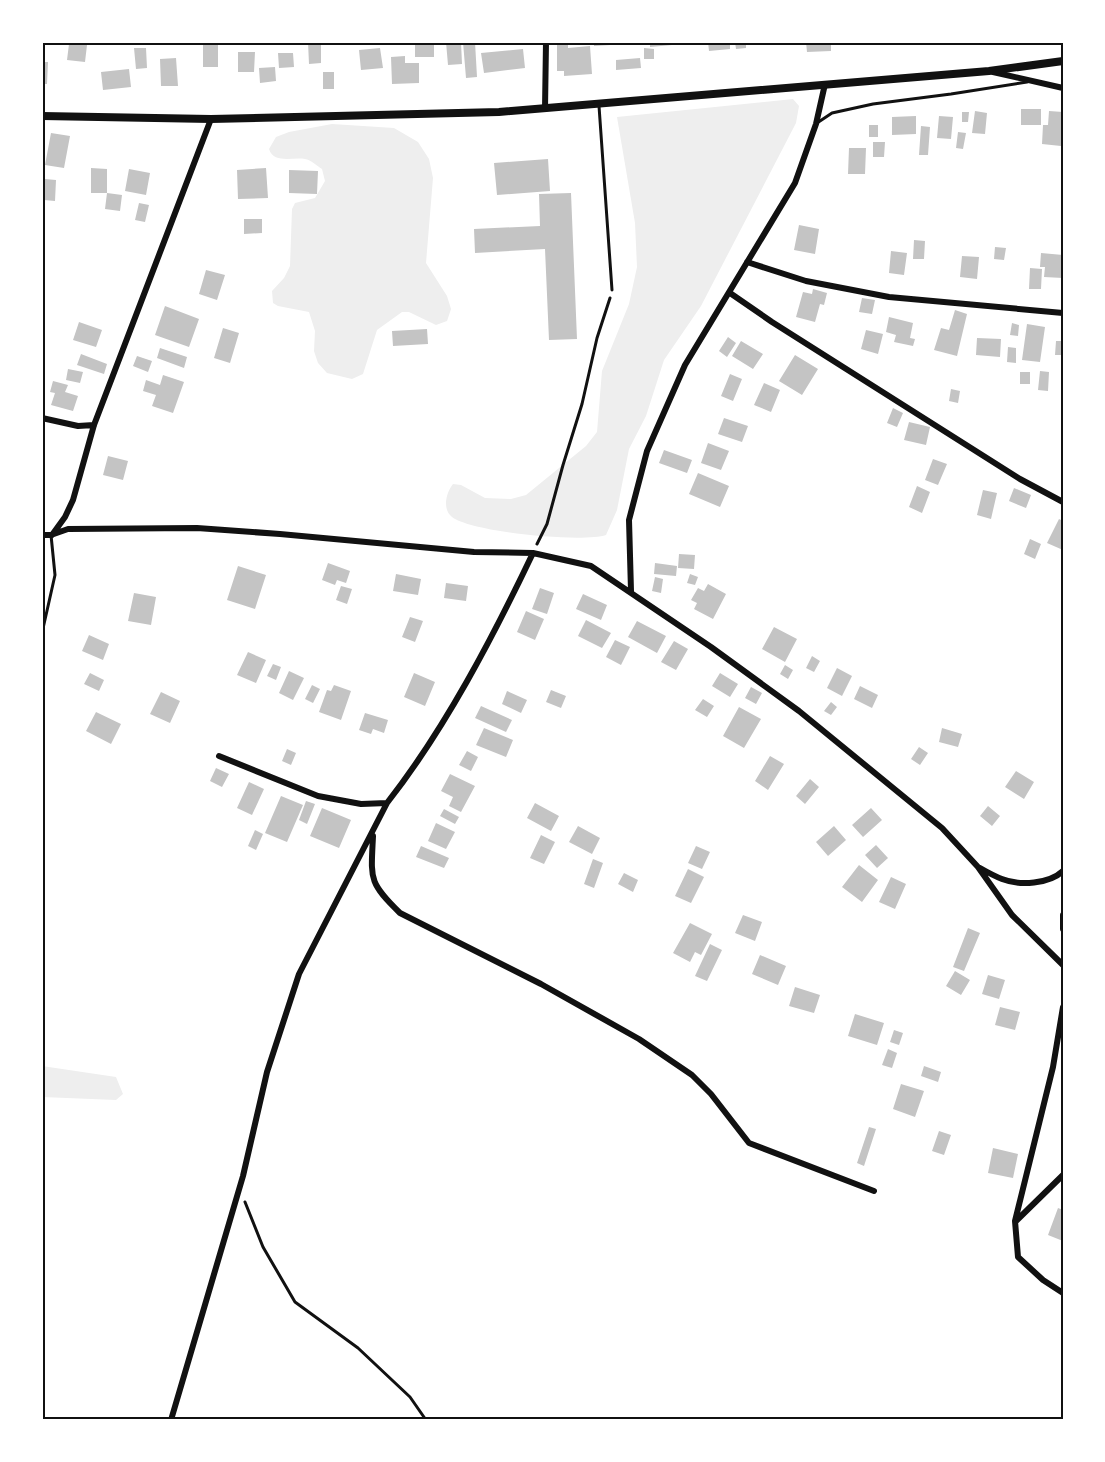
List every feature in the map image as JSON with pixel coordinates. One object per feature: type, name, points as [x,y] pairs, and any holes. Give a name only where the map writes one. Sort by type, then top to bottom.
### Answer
[{"type":"street","points":[[545,108],[546,42]]},
{"type":"street","points":[[42,116],[211,119],[499,112],[990,71],[1063,61]]},
{"type":"street","points":[[990,71],[1063,88]]},
{"type":"street","points":[[630,591],[629,520],[647,451],[685,365],[795,183],[816,124],[825,84]]},
{"type":"street","points":[[51,535],[65,517],[73,500],[94,425],[211,119]]},
{"type":"street","points":[[747,262],[806,281],[889,297],[1063,313]]},
{"type":"street","points":[[730,293],[1000,467],[1063,502]]},
{"type":"street","points":[[42,418],[78,426],[94,425]]},
{"type":"street","points":[[42,535],[51,535],[68,529],[197,528],[474,552],[533,553],[591,566],[711,646],[799,711],[942,828],[978,867],[1012,915],[1063,965]]},
{"type":"street","points":[[171,1420],[239,1188],[267,1072],[300,974],[387,803],[434,735],[502,618],[533,553]]},
{"type":"street","points":[[219,756],[318,796],[361,804],[387,803]]},
{"type":"street","points":[[373,834],[371,876],[381,895],[400,913],[541,984],[639,1039],[693,1075],[711,1094],[748,1143],[874,1191]]},
{"type":"street","points":[[978,867],[1003,880],[1023,883],[1040,881],[1058,875],[1063,870]]},
{"type":"street","points":[[1063,915],[1063,928]]},
{"type":"street","points":[[1063,1007],[1053,1067],[1015,1221],[1018,1257],[1043,1280],[1063,1293]]},
{"type":"street","points":[[1015,1221],[1063,1175]]},
{"type":"lane","points":[[816,124],[832,113],[873,104],[1035,81]]},
{"type":"lane","points":[[599,104],[612,290]]},
{"type":"lane","points":[[42,633],[55,575],[51,535]]},
{"type":"path","points":[[533,553],[547,524],[612,290]]},
{"type":"path","points":[[239,1188],[263,1247],[295,1302],[358,1348],[410,1397],[426,1420]]},
{"type":"shaded area","points":[[793,99],[799,106],[796,123],[701,306],[664,360],[646,416],[629,449],[617,510],[606,535],[574,538],[527,535],[481,527],[452,517],[447,510],[446,501],[453,484],[461,485],[485,498],[511,499],[526,495],[586,446],[597,432],[602,371],[629,304],[637,267],[635,223],[617,117]]},
{"type":"shaded area","points":[[332,124],[394,128],[418,142],[429,159],[433,178],[426,263],[447,296],[451,309],[447,321],[436,325],[409,312],[402,312],[377,330],[363,374],[352,379],[327,373],[318,363],[314,351],[315,331],[309,312],[278,306],[273,303],[272,291],[284,278],[290,266],[292,209],[295,203],[315,198],[325,181],[322,169],[312,162],[305,159],[275,157],[269,149],[276,137],[289,132]]},
{"type":"shaded area","points":[[42,1066],[116,1077],[123,1094],[116,1100],[42,1097]]},
{"type":"building","points":[[203,42],[218,42],[218,67],[203,67]]},
{"type":"building","points":[[308,42],[321,42],[321,63],[309,64]]},
{"type":"building","points":[[415,42],[434,42],[434,57],[415,57]]},
{"type":"building","points":[[446,42],[461,42],[462,64],[448,65]]},
{"type":"building","points":[[463,42],[475,42],[477,77],[466,78]]},
{"type":"building","points":[[557,42],[568,42],[568,48],[590,46],[592,74],[564,76],[564,71],[557,71]]},
{"type":"building","points":[[594,42],[627,42],[627,44],[594,46]]},
{"type":"building","points":[[650,42],[672,42],[672,45],[650,47]]},
{"type":"building","points":[[708,42],[730,42],[730,49],[709,51]]},
{"type":"building","points":[[735,42],[746,42],[746,48],[736,49]]},
{"type":"building","points":[[806,42],[831,42],[831,51],[807,52]]},
{"type":"building","points":[[69,44],[87,45],[85,62],[67,60]]},
{"type":"building","points":[[134,48],[146,48],[147,68],[136,69]]},
{"type":"building","points":[[380,48],[383,68],[361,70],[359,50]]},
{"type":"building","points":[[644,48],[654,49],[654,59],[644,59]]},
{"type":"building","points":[[523,49],[525,68],[484,73],[481,53]]},
{"type":"building","points":[[238,52],[255,52],[254,72],[238,72]]},
{"type":"building","points":[[278,53],[293,53],[294,67],[279,68]]},
{"type":"building","points":[[405,56],[405,63],[419,63],[419,83],[392,84],[391,57]]},
{"type":"building","points":[[176,58],[178,86],[161,86],[160,59]]},
{"type":"building","points":[[640,58],[641,68],[616,70],[616,60]]},
{"type":"building","points":[[42,62],[48,62],[47,84],[42,84]]},
{"type":"building","points":[[275,67],[276,81],[260,83],[259,68]]},
{"type":"building","points":[[129,69],[131,87],[103,90],[101,72]]},
{"type":"building","points":[[323,72],[334,72],[334,89],[323,89]]},
{"type":"building","points":[[1021,109],[1041,109],[1041,125],[1021,125]]},
{"type":"building","points":[[975,111],[987,113],[985,134],[972,133]]},
{"type":"building","points":[[1049,111],[1063,112],[1061,146],[1042,144],[1043,125],[1048,125]]},
{"type":"building","points":[[962,112],[969,112],[968,122],[962,122]]},
{"type":"building","points":[[916,116],[916,134],[892,135],[892,117]]},
{"type":"building","points":[[939,116],[953,117],[951,139],[937,138]]},
{"type":"building","points":[[869,125],[878,125],[878,137],[869,137]]},
{"type":"building","points":[[921,126],[930,127],[928,155],[919,155]]},
{"type":"building","points":[[958,132],[966,133],[963,149],[956,148]]},
{"type":"building","points":[[51,133],[70,136],[64,168],[45,165]]},
{"type":"building","points":[[873,142],[885,142],[884,157],[873,157]]},
{"type":"building","points":[[849,148],[866,148],[865,174],[848,174]]},
{"type":"building","points":[[548,159],[550,191],[497,195],[494,163]]},
{"type":"building","points":[[91,168],[107,169],[107,193],[91,193]]},
{"type":"building","points":[[266,168],[268,198],[238,199],[237,170]]},
{"type":"building","points":[[129,169],[150,173],[146,195],[125,191]]},
{"type":"building","points":[[289,170],[318,171],[317,194],[289,193]]},
{"type":"building","points":[[45,179],[56,180],[55,201],[44,200]]},
{"type":"building","points":[[107,193],[122,195],[120,211],[105,209]]},
{"type":"building","points":[[571,193],[577,339],[549,340],[545,249],[475,253],[474,229],[540,226],[539,194]]},
{"type":"building","points":[[139,203],[149,205],[145,222],[135,220]]},
{"type":"building","points":[[244,219],[262,219],[262,233],[244,234]]},
{"type":"building","points":[[799,225],[819,229],[815,254],[794,250]]},
{"type":"building","points":[[914,240],[925,241],[924,259],[913,259]]},
{"type":"building","points":[[995,247],[1006,248],[1004,260],[994,259]]},
{"type":"building","points":[[891,251],[907,253],[904,275],[889,273]]},
{"type":"building","points":[[1041,253],[1063,255],[1063,278],[1044,277],[1045,267],[1040,267]]},
{"type":"building","points":[[962,256],[979,257],[977,279],[960,277]]},
{"type":"building","points":[[1030,268],[1042,269],[1041,289],[1029,289]]},
{"type":"building","points":[[206,270],[225,275],[217,300],[199,294]]},
{"type":"building","points":[[813,289],[827,293],[824,305],[820,304],[815,322],[796,317],[803,292],[812,294]]},
{"type":"building","points":[[862,298],[875,300],[872,314],[859,312]]},
{"type":"building","points":[[165,306],[199,319],[189,347],[155,335]]},
{"type":"building","points":[[955,310],[967,314],[957,356],[934,350],[941,328],[949,330]]},
{"type":"building","points":[[889,317],[913,323],[910,338],[915,339],[913,346],[894,342],[896,335],[886,332]]},
{"type":"building","points":[[79,322],[102,330],[96,347],[73,340]]},
{"type":"building","points":[[1012,323],[1019,325],[1018,336],[1010,335]]},
{"type":"building","points":[[1027,324],[1045,327],[1040,362],[1022,360]]},
{"type":"building","points":[[223,328],[239,333],[230,363],[214,358]]},
{"type":"building","points":[[427,329],[428,344],[393,346],[392,331]]},
{"type":"building","points":[[866,330],[883,334],[878,354],[861,349]]},
{"type":"building","points":[[728,337],[736,343],[727,357],[719,351]]},
{"type":"building","points":[[977,338],[1001,339],[1000,357],[976,355]]},
{"type":"building","points":[[741,341],[763,354],[753,369],[732,356]]},
{"type":"building","points":[[1056,341],[1063,341],[1063,355],[1055,355]]},
{"type":"building","points":[[1008,347],[1016,348],[1016,363],[1007,362]]},
{"type":"building","points":[[160,348],[187,357],[184,368],[157,358]]},
{"type":"building","points":[[81,354],[107,364],[104,374],[77,365]]},
{"type":"building","points":[[795,355],[818,369],[802,395],[779,381]]},
{"type":"building","points":[[137,356],[152,361],[148,372],[133,366]]},
{"type":"building","points":[[68,369],[83,372],[80,383],[66,380]]},
{"type":"building","points":[[1040,371],[1049,372],[1048,391],[1038,390]]},
{"type":"building","points":[[1020,372],[1030,372],[1030,384],[1020,384]]},
{"type":"building","points":[[730,374],[742,379],[733,401],[721,396]]},
{"type":"building","points":[[163,375],[184,382],[173,413],[152,406],[156,395],[143,391],[146,380],[160,385]]},
{"type":"building","points":[[53,381],[68,385],[65,392],[78,396],[73,411],[51,405],[55,393],[50,392]]},
{"type":"building","points":[[764,383],[780,390],[771,412],[754,405]]},
{"type":"building","points":[[951,389],[960,391],[958,403],[949,401]]},
{"type":"building","points":[[893,408],[903,413],[897,427],[887,423]]},
{"type":"building","points":[[724,418],[748,426],[742,442],[718,434]]},
{"type":"building","points":[[909,422],[930,427],[926,445],[904,440]]},
{"type":"building","points":[[708,443],[729,451],[721,470],[701,463]]},
{"type":"building","points":[[664,450],[692,460],[687,473],[659,463]]},
{"type":"building","points":[[108,456],[128,461],[123,480],[103,475]]},
{"type":"building","points":[[933,459],[947,464],[938,485],[925,480]]},
{"type":"building","points":[[698,473],[729,486],[720,507],[689,494]]},
{"type":"building","points":[[917,486],[930,492],[922,513],[909,507]]},
{"type":"building","points":[[1014,488],[1031,495],[1026,508],[1009,501]]},
{"type":"building","points":[[983,490],[997,493],[991,519],[977,515]]},
{"type":"building","points":[[1059,519],[1063,521],[1063,550],[1047,543]]},
{"type":"building","points":[[1030,539],[1041,544],[1035,559],[1024,554]]},
{"type":"building","points":[[679,554],[695,555],[694,569],[678,568]]},
{"type":"building","points":[[328,563],[350,571],[346,583],[337,580],[335,585],[322,580]]},
{"type":"building","points":[[655,563],[677,566],[676,576],[654,574]]},
{"type":"building","points":[[238,566],[266,575],[255,609],[227,600]]},
{"type":"building","points":[[396,574],[421,579],[418,595],[393,591]]},
{"type":"building","points":[[690,574],[698,577],[695,585],[687,583]]},
{"type":"building","points":[[655,577],[663,579],[661,593],[652,591]]},
{"type":"building","points":[[446,583],[468,586],[466,601],[444,598]]},
{"type":"building","points":[[708,584],[726,594],[713,619],[694,609],[697,603],[691,600],[698,588],[704,591]]},
{"type":"building","points":[[341,586],[352,589],[347,604],[336,600]]},
{"type":"building","points":[[540,588],[554,593],[547,614],[532,609]]},
{"type":"building","points":[[134,593],[156,597],[151,625],[128,621]]},
{"type":"building","points":[[583,594],[607,605],[601,620],[576,609]]},
{"type":"building","points":[[526,611],[544,619],[535,640],[517,632]]},
{"type":"building","points":[[410,617],[423,621],[415,642],[402,637]]},
{"type":"building","points":[[586,620],[611,633],[602,648],[578,636]]},
{"type":"building","points":[[637,621],[666,636],[657,653],[628,637]]},
{"type":"building","points":[[774,627],[797,639],[785,662],[762,649]]},
{"type":"building","points":[[89,635],[109,644],[103,660],[82,651]]},
{"type":"building","points":[[615,640],[630,647],[621,665],[606,657]]},
{"type":"building","points":[[674,641],[688,649],[676,670],[661,662]]},
{"type":"building","points":[[248,652],[266,660],[256,683],[237,675]]},
{"type":"building","points":[[812,656],[820,661],[814,672],[806,668]]},
{"type":"building","points":[[273,664],[281,667],[276,680],[267,676]]},
{"type":"building","points":[[785,665],[793,670],[788,679],[780,674]]},
{"type":"building","points":[[837,668],[852,676],[842,696],[827,688]]},
{"type":"building","points":[[289,671],[304,678],[293,700],[279,693]]},
{"type":"building","points":[[90,673],[104,680],[99,691],[84,684]]},
{"type":"building","points":[[414,673],[435,682],[425,706],[404,697]]},
{"type":"building","points":[[720,673],[738,684],[730,697],[712,686]]},
{"type":"building","points":[[312,685],[320,689],[313,703],[305,699]]},
{"type":"building","points":[[334,685],[351,691],[341,720],[319,712],[327,690],[331,691]]},
{"type":"building","points":[[860,686],[878,695],[872,708],[854,699]]},
{"type":"building","points":[[751,687],[762,693],[756,704],[745,698]]},
{"type":"building","points":[[551,690],[566,696],[561,708],[546,702]]},
{"type":"building","points":[[507,691],[527,700],[521,713],[502,704]]},
{"type":"building","points":[[161,692],[180,701],[170,723],[150,714]]},
{"type":"building","points":[[703,699],[714,706],[707,717],[695,710]]},
{"type":"building","points":[[831,702],[837,707],[831,715],[824,711]]},
{"type":"building","points":[[481,706],[512,720],[506,732],[475,718]]},
{"type":"building","points":[[739,707],[761,719],[744,748],[723,736]]},
{"type":"building","points":[[96,712],[121,724],[111,744],[86,731]]},
{"type":"building","points":[[365,713],[388,720],[384,733],[373,729],[371,734],[359,730]]},
{"type":"building","points":[[484,728],[513,740],[506,757],[476,745]]},
{"type":"building","points":[[942,728],[962,734],[958,747],[939,742]]},
{"type":"building","points":[[919,747],[928,753],[920,765],[911,759]]},
{"type":"building","points":[[287,749],[296,753],[291,765],[282,761]]},
{"type":"building","points":[[467,751],[478,757],[471,771],[459,765]]},
{"type":"building","points":[[770,756],[784,764],[768,790],[755,781]]},
{"type":"building","points":[[216,768],[229,774],[222,787],[210,781]]},
{"type":"building","points":[[1016,771],[1034,782],[1024,799],[1005,787]]},
{"type":"building","points":[[450,774],[475,786],[461,812],[449,806],[453,797],[441,791]]},
{"type":"building","points":[[810,779],[819,787],[805,804],[796,796]]},
{"type":"building","points":[[249,782],[264,789],[252,815],[237,808]]},
{"type":"building","points":[[281,796],[303,805],[287,842],[265,833]]},
{"type":"building","points":[[306,801],[315,804],[307,824],[299,820]]},
{"type":"building","points":[[535,803],[559,816],[551,831],[527,818]]},
{"type":"building","points":[[988,806],[1000,816],[992,826],[980,816]]},
{"type":"building","points":[[322,808],[351,820],[339,848],[310,836]]},
{"type":"building","points":[[871,808],[882,820],[863,837],[852,825]]},
{"type":"building","points":[[444,809],[459,817],[455,824],[440,816]]},
{"type":"building","points":[[436,823],[455,832],[446,849],[428,841]]},
{"type":"building","points":[[578,826],[600,838],[592,854],[569,842]]},
{"type":"building","points":[[834,826],[846,840],[828,856],[816,842]]},
{"type":"building","points":[[255,830],[263,834],[256,850],[248,846]]},
{"type":"building","points":[[541,835],[555,842],[544,864],[530,858]]},
{"type":"building","points":[[876,845],[888,858],[877,868],[865,855]]},
{"type":"building","points":[[421,846],[449,858],[444,868],[416,857]]},
{"type":"building","points":[[696,846],[710,852],[702,869],[688,863]]},
{"type":"building","points":[[593,859],[603,863],[594,888],[584,884]]},
{"type":"building","points":[[859,865],[878,880],[862,902],[842,887]]},
{"type":"building","points":[[688,869],[704,877],[691,903],[675,896]]},
{"type":"building","points":[[624,873],[638,880],[633,892],[618,884]]},
{"type":"building","points":[[891,877],[906,884],[895,909],[879,902]]},
{"type":"building","points":[[743,915],[762,922],[755,941],[735,933]]},
{"type":"building","points":[[690,923],[712,934],[701,955],[695,952],[690,962],[673,953]]},
{"type":"building","points":[[968,928],[980,933],[964,971],[953,967]]},
{"type":"building","points":[[710,944],[722,950],[707,981],[695,976]]},
{"type":"building","points":[[760,955],[786,966],[778,985],[752,974]]},
{"type":"building","points":[[955,971],[970,980],[961,995],[946,986]]},
{"type":"building","points":[[988,975],[1005,980],[999,999],[982,994]]},
{"type":"building","points":[[795,987],[820,995],[814,1013],[789,1006]]},
{"type":"building","points":[[1000,1007],[1020,1012],[1015,1030],[995,1025]]},
{"type":"building","points":[[855,1014],[884,1023],[877,1045],[848,1036]]},
{"type":"building","points":[[894,1030],[903,1033],[899,1045],[890,1042]]},
{"type":"building","points":[[888,1049],[897,1053],[892,1068],[882,1065]]},
{"type":"building","points":[[924,1066],[941,1072],[938,1082],[921,1076]]},
{"type":"building","points":[[901,1084],[924,1091],[915,1117],[893,1109]]},
{"type":"building","points":[[869,1127],[876,1129],[864,1166],[857,1163]]},
{"type":"building","points":[[939,1131],[951,1135],[944,1155],[932,1151]]},
{"type":"building","points":[[993,1148],[1018,1154],[1013,1178],[988,1173]]},
{"type":"building","points":[[1058,1208],[1063,1210],[1063,1241],[1048,1235]]}]
